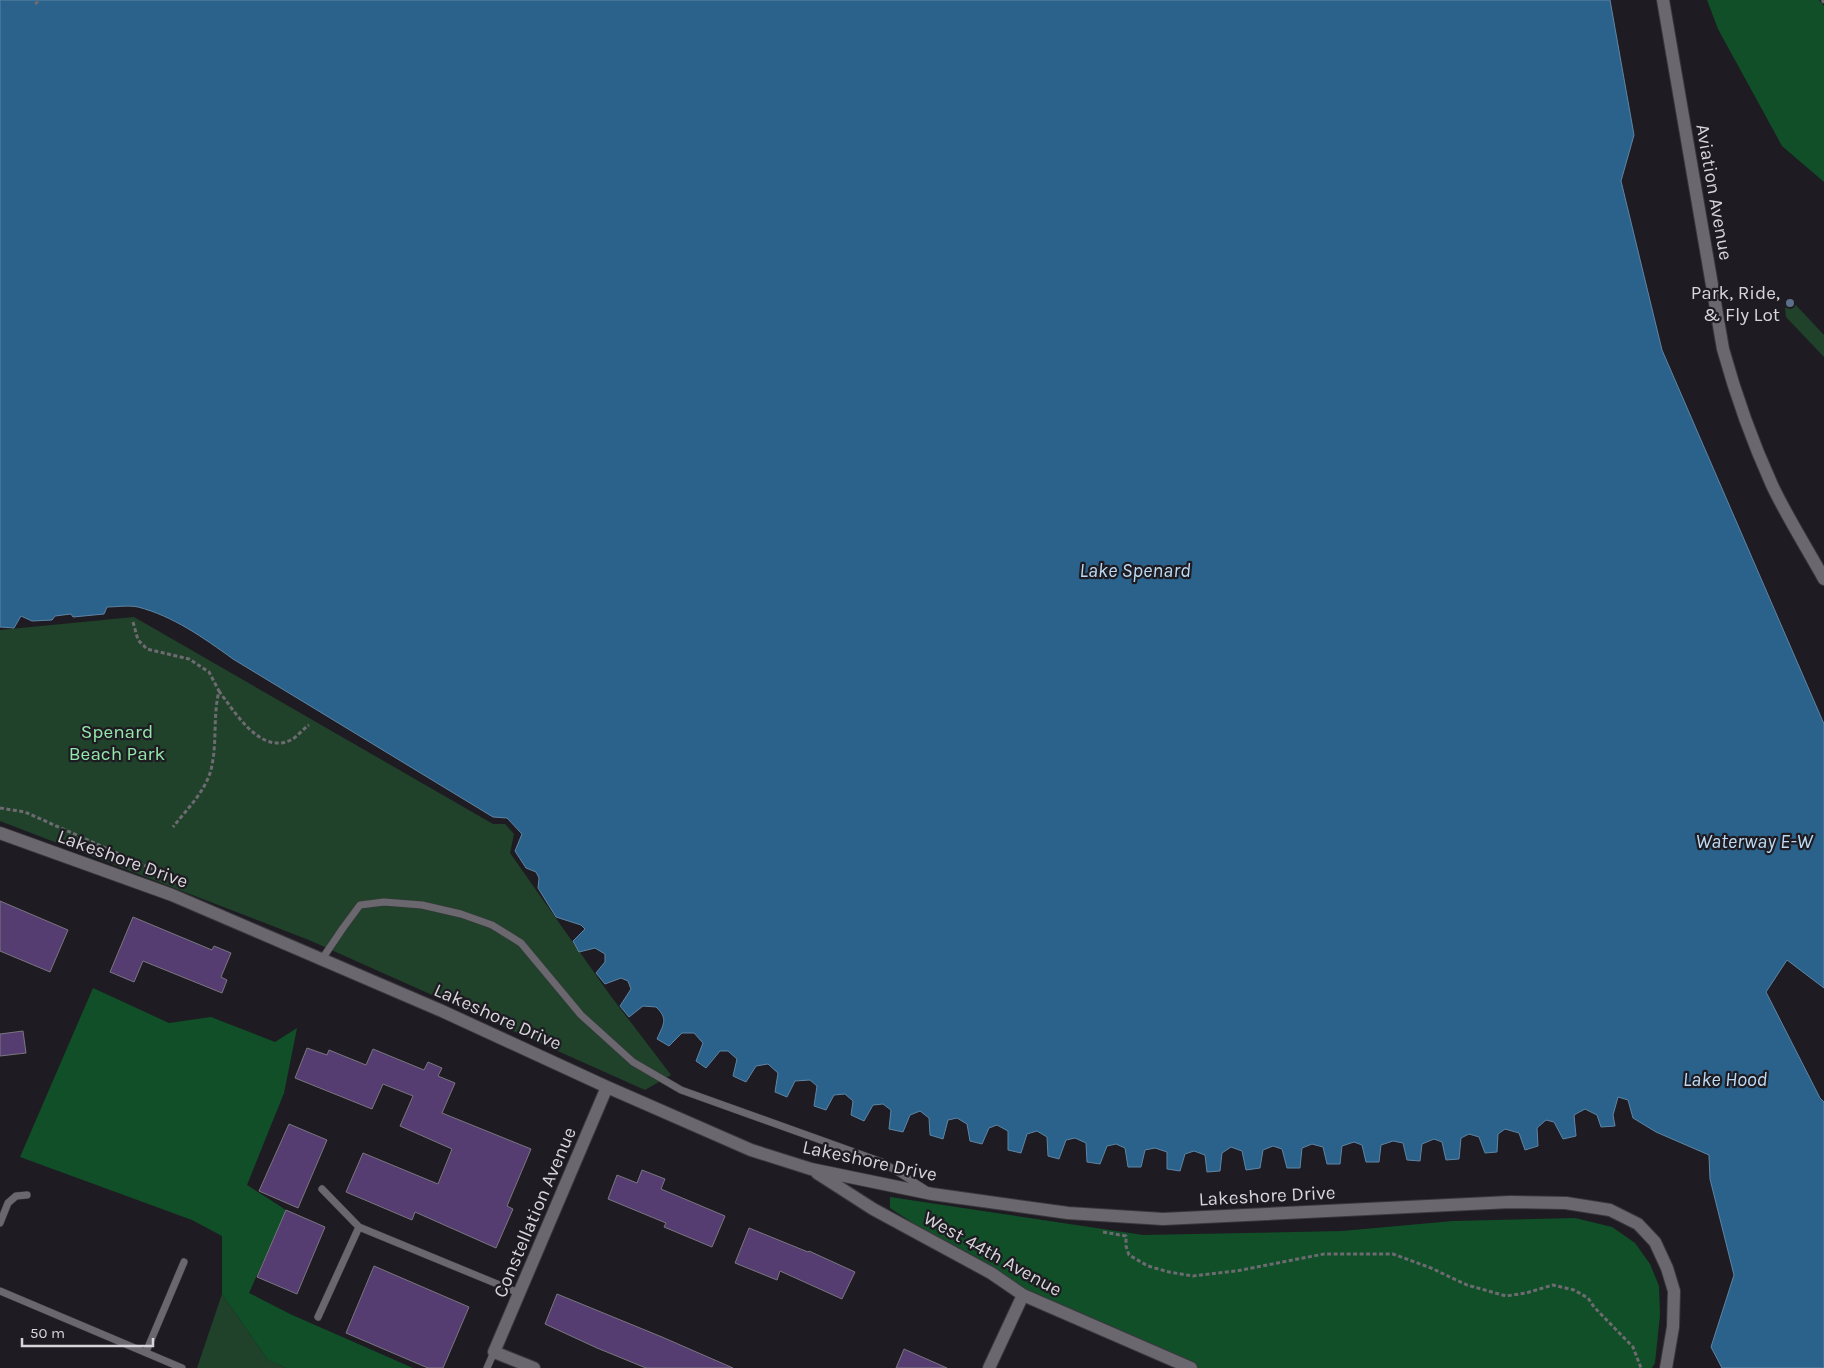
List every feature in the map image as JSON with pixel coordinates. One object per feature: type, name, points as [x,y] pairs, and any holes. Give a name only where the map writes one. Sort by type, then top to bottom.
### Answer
[{"type":"street","name":"Aviation Avenue","points":[[1662,0],[1724,349],[1736,395],[1752,439],[1773,487],[1824,579]]},
{"type":"street","name":"Lakeshore Drive","points":[[0,833],[172,895],[442,1010],[751,1150],[811,1169],[932,1194],[1068,1213],[1163,1219],[1510,1202],[1566,1203],[1610,1210],[1638,1224],[1655,1242],[1667,1268],[1674,1291],[1673,1327],[1666,1368]]},
{"type":"street","name":"Constellation Avenue","points":[[494,1352],[607,1086]]},
{"type":"street","name":"West 44th Avenue","points":[[811,1169],[873,1209],[992,1273],[1023,1295],[1191,1368]]},
{"type":"street","points":[[989,1368],[1023,1295]]},
{"type":"street","points":[[494,1352],[534,1368]]},
{"type":"lane","points":[[322,960],[360,905],[384,902],[422,905],[461,914],[492,925],[521,943],[581,1015],[633,1062],[681,1090],[882,1162],[932,1194]]},
{"type":"lane","points":[[322,1189],[359,1227],[519,1293]]},
{"type":"lane","points":[[0,1223],[8,1203],[16,1196],[27,1195]]},
{"type":"lane","points":[[318,1317],[359,1227]]},
{"type":"lane","points":[[146,1352],[184,1262]]},
{"type":"lane","points":[[0,1291],[182,1368]]},
{"type":"lane","points":[[487,1368],[494,1352]]},
{"type":"path","points":[[35,4],[40,0]]},
{"type":"path","points":[[133,622],[138,640],[147,649],[189,659],[209,672],[219,691],[247,728],[262,740],[277,743],[291,740],[309,725]]},
{"type":"path","points":[[173,827],[192,804],[208,779],[212,764],[216,703],[219,691]]},
{"type":"path","points":[[0,808],[24,812],[182,881]]},
{"type":"path","points":[[1097,1231],[1126,1236],[1126,1246],[1129,1255],[1148,1266],[1193,1276],[1236,1271],[1324,1254],[1393,1254],[1431,1268],[1467,1285],[1506,1296],[1526,1293],[1552,1285],[1574,1290],[1588,1298],[1594,1307],[1633,1347],[1640,1368]]},
{"type":"green space","points":[[1707,0],[1819,0],[1824,6],[1824,182],[1782,146],[1718,29]]},
{"type":"green space","points":[[1794,303],[1824,335],[1824,357],[1786,317],[1785,309],[1787,304]]},
{"type":"green space","name":"Spenard Beach Park","points":[[134,617],[493,824],[505,824],[514,834],[510,853],[610,995],[671,1075],[645,1090],[309,940],[0,821],[0,630]]},
{"type":"green space","points":[[93,988],[169,1023],[211,1017],[275,1042],[297,1028],[284,1093],[247,1185],[286,1210],[249,1293],[290,1314],[413,1368],[286,1368],[268,1360],[222,1294],[222,1236],[192,1220],[20,1157]]},
{"type":"green space","points":[[890,1197],[1143,1235],[1342,1231],[1453,1221],[1575,1218],[1612,1227],[1635,1243],[1650,1264],[1659,1286],[1660,1315],[1655,1363],[1652,1368],[1191,1368],[1023,1295],[890,1208]]},
{"type":"green space","points":[[222,1294],[268,1360],[286,1368],[197,1368]]},
{"type":"water","name":"Lake Spenard","points":[[0,0],[1610,0],[1634,135],[1621,181],[1662,350],[1824,724],[1824,988],[1787,960],[1766,992],[1820,1098],[1824,1102],[1824,1368],[1722,1368],[1711,1347],[1734,1275],[1710,1179],[1709,1155],[1656,1132],[1633,1118],[1628,1100],[1618,1097],[1613,1115],[1615,1126],[1601,1127],[1597,1115],[1585,1109],[1574,1115],[1576,1136],[1563,1139],[1554,1122],[1546,1120],[1537,1128],[1538,1146],[1525,1150],[1519,1133],[1505,1129],[1498,1134],[1497,1152],[1485,1153],[1479,1137],[1469,1134],[1461,1138],[1459,1159],[1446,1160],[1442,1142],[1434,1139],[1422,1144],[1420,1161],[1407,1160],[1403,1143],[1393,1141],[1381,1145],[1379,1162],[1366,1162],[1362,1145],[1354,1142],[1342,1146],[1340,1164],[1327,1164],[1323,1147],[1312,1144],[1302,1148],[1300,1168],[1287,1168],[1282,1149],[1273,1146],[1263,1150],[1260,1168],[1246,1170],[1242,1151],[1231,1147],[1222,1153],[1220,1171],[1207,1172],[1205,1155],[1194,1151],[1185,1154],[1180,1171],[1167,1169],[1167,1152],[1155,1148],[1145,1150],[1141,1167],[1128,1167],[1125,1148],[1116,1144],[1107,1146],[1100,1164],[1087,1162],[1086,1143],[1075,1138],[1066,1140],[1059,1159],[1048,1156],[1047,1137],[1037,1131],[1027,1134],[1021,1153],[1008,1150],[1008,1131],[997,1125],[989,1128],[982,1144],[970,1141],[967,1124],[957,1118],[948,1120],[943,1139],[930,1135],[929,1118],[920,1111],[910,1115],[903,1132],[889,1129],[891,1110],[883,1104],[873,1105],[864,1121],[851,1115],[853,1101],[845,1094],[834,1095],[826,1110],[814,1106],[817,1086],[810,1080],[795,1081],[787,1097],[775,1092],[778,1073],[768,1064],[756,1066],[746,1082],[733,1076],[737,1059],[728,1051],[720,1051],[706,1068],[696,1061],[703,1043],[694,1033],[682,1033],[669,1046],[657,1039],[664,1022],[660,1011],[656,1007],[643,1006],[629,1017],[620,1006],[631,989],[628,981],[621,978],[605,984],[596,973],[605,962],[605,954],[595,948],[579,952],[573,941],[585,929],[581,925],[556,917],[538,888],[539,878],[536,872],[526,868],[515,851],[522,834],[507,818],[493,817],[233,659],[188,628],[151,611],[126,606],[107,607],[104,614],[73,617],[71,614],[55,616],[52,620],[32,621],[21,616],[14,628],[0,627]]},
{"type":"building","points":[[0,901],[68,930],[50,972],[0,951]]},
{"type":"building","points":[[133,917],[212,950],[214,946],[231,953],[221,977],[227,980],[222,993],[143,961],[134,982],[110,972]]},
{"type":"building","points":[[23,1031],[26,1053],[0,1056],[0,1034]]},
{"type":"building","points":[[307,1048],[327,1055],[329,1050],[366,1065],[373,1049],[424,1070],[428,1062],[442,1068],[438,1076],[455,1083],[442,1113],[531,1149],[507,1206],[513,1209],[496,1248],[415,1212],[412,1220],[346,1192],[363,1153],[438,1184],[452,1149],[400,1126],[413,1096],[383,1084],[372,1109],[295,1078]]},
{"type":"building","points":[[289,1124],[327,1140],[298,1208],[259,1191]]},
{"type":"building","points":[[642,1170],[665,1179],[661,1189],[725,1216],[712,1247],[664,1227],[666,1223],[608,1199],[617,1175],[637,1183]]},
{"type":"building","points":[[286,1210],[325,1227],[297,1294],[257,1277]]},
{"type":"building","points":[[749,1228],[809,1251],[855,1272],[842,1299],[780,1271],[777,1280],[735,1263]]},
{"type":"building","points":[[374,1266],[469,1307],[443,1368],[428,1368],[346,1333]]},
{"type":"building","points":[[557,1294],[733,1368],[646,1368],[597,1348],[545,1324]]},
{"type":"building","points":[[904,1349],[947,1368],[896,1368]]},
{"type":"place","name":"Park, Ride, & Fly Lot","points":[[1790,303]]},
{"type":"water label","name":"Waterway E-W","points":[[1754,841]]},
{"type":"water label","name":"Lake Hood","points":[[1725,1079]]}]
